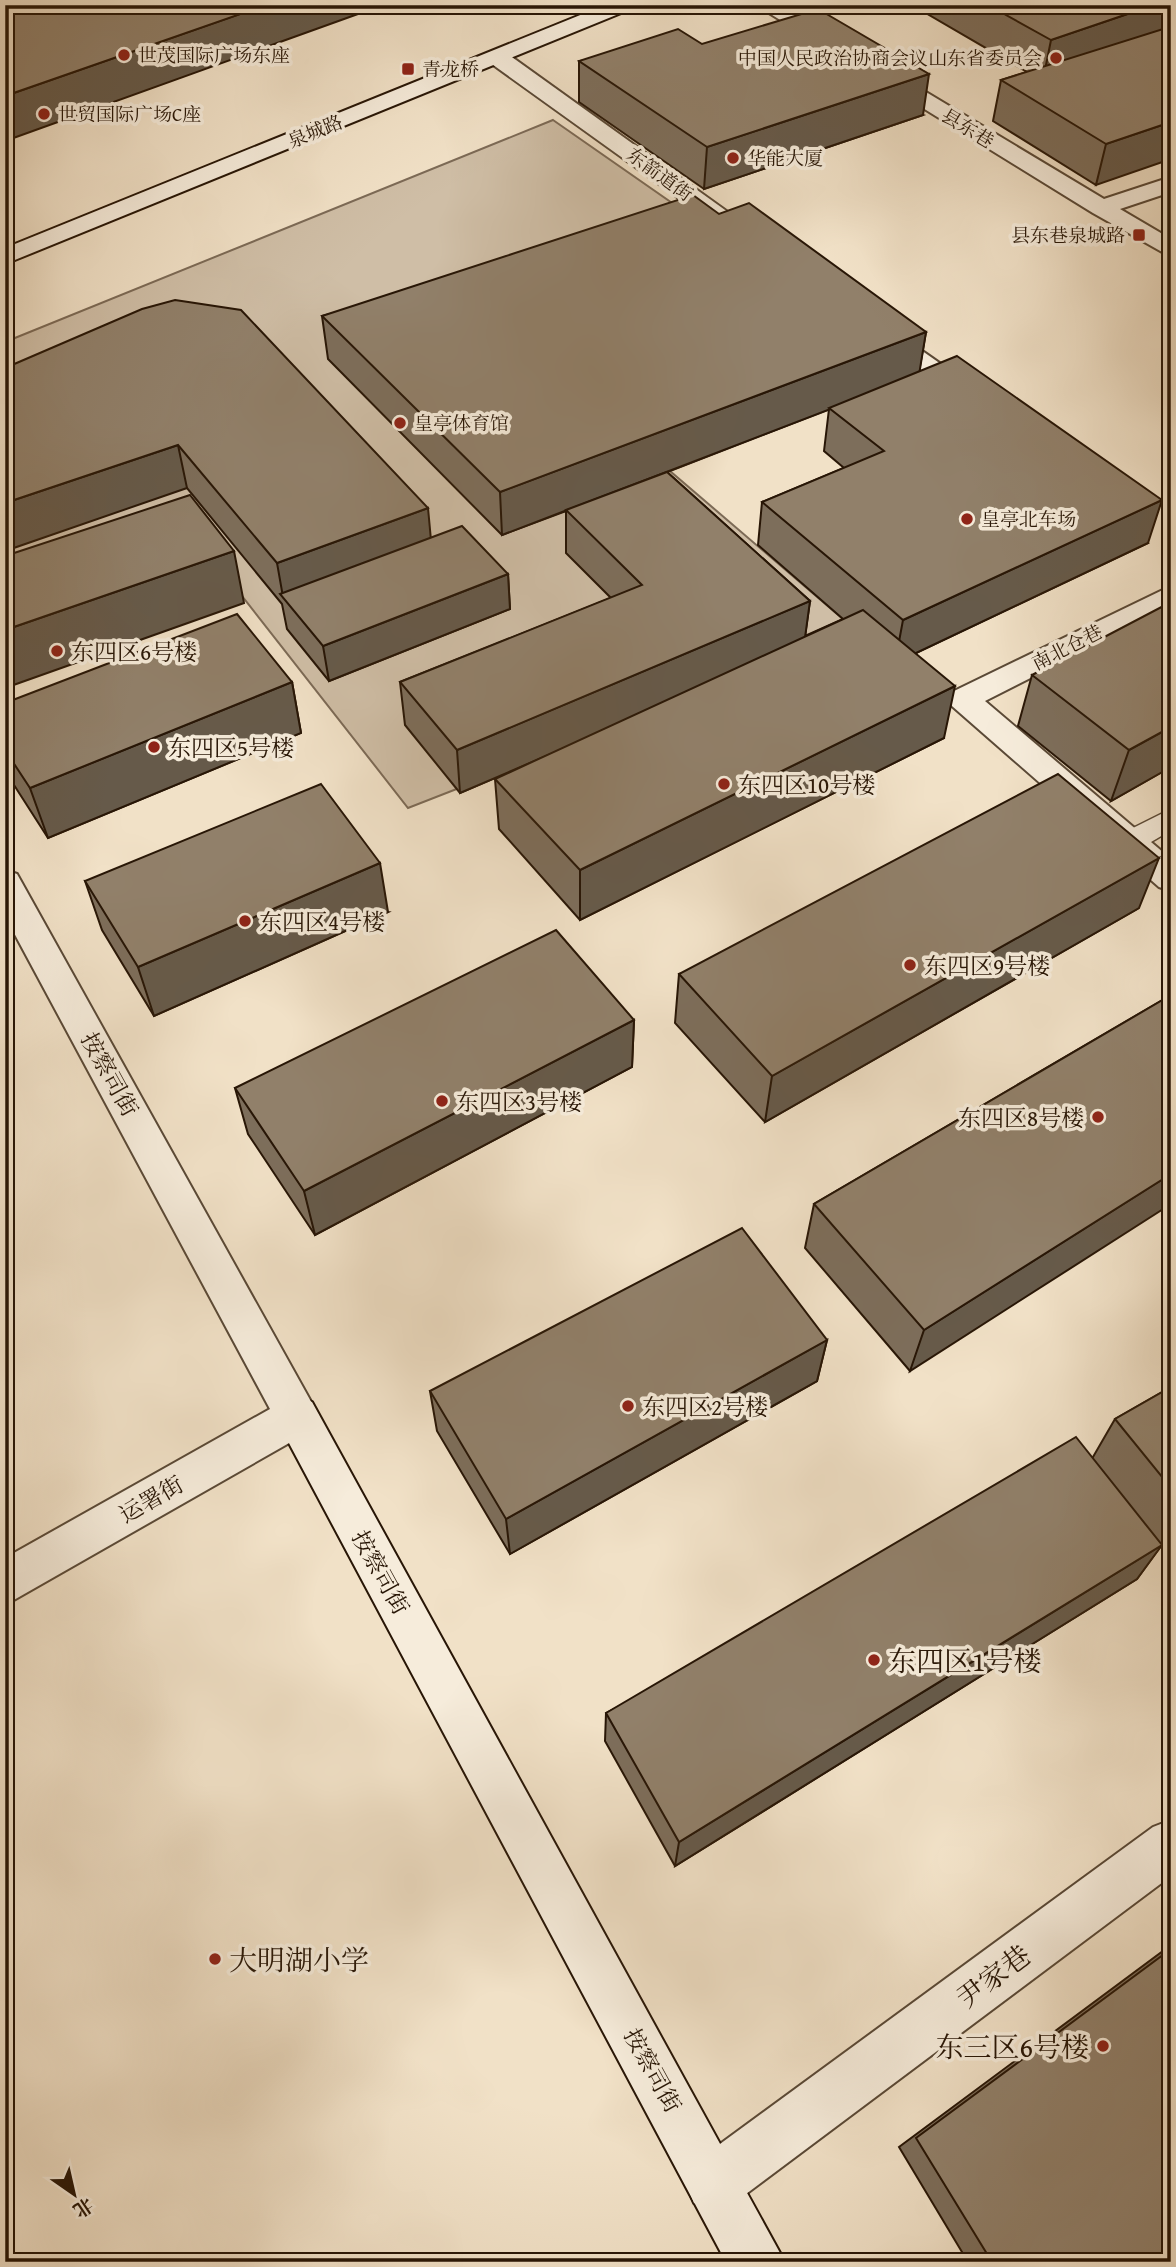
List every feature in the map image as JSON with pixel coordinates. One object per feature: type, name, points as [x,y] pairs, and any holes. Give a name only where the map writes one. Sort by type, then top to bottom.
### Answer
[{"type":"street","name":"泉城路","points":[[5,257],[624,5]]},
{"type":"street","name":"县东巷","points":[[766,5],[1171,250]]},
{"type":"street","name":"东箭道街","points":[[497,57],[749,238]]},
{"type":"street","points":[[1101,208],[1171,184]]},
{"type":"street","points":[[860,318],[959,389]]},
{"type":"street","name":"南北仓巷","points":[[1128,842],[963,699],[1171,595]]},
{"type":"street","points":[[1128,842],[1171,878]]},
{"type":"street","name":"按察司街","points":[[5,883],[757,2262]]},
{"type":"street","name":"运署街","points":[[5,1583],[297,1416]]},
{"type":"street","name":"尹家巷","points":[[714,2183],[1171,1845]]},
{"type":"lane","points":[[1128,842],[1171,818]]},
{"type":"shaded area","name":"皇亭体育馆","points":[[553,120],[919,375],[670,471],[858,632],[408,808],[170,504],[5,563],[5,342]]},
{"type":"building","points":[[5,5],[266,5],[5,96]]},
{"type":"building","points":[[988,5],[1154,5],[1051,40]]},
{"type":"building","points":[[818,9],[929,74],[707,147],[579,61],[678,29],[702,44]]},
{"type":"building","points":[[1163,29],[1171,31],[1171,122],[1106,144],[1001,80]]},
{"type":"building","points":[[693,195],[719,214],[749,203],[926,332],[500,492],[322,316]]},
{"type":"building","points":[[175,300],[241,310],[428,508],[277,563],[178,445],[5,503],[5,368],[142,309]]},
{"type":"building","name":"皇亭北车场","points":[[957,356],[1162,500],[903,620],[762,502],[884,451],[829,408]]},
{"type":"building","points":[[667,472],[810,601],[457,750],[400,682],[642,585],[566,510]]},
{"type":"building","points":[[190,495],[234,551],[5,630],[5,556]]},
{"type":"building","points":[[462,526],[508,574],[323,646],[280,594]]},
{"type":"building","points":[[1171,602],[1171,727],[1129,750],[1032,675]]},
{"type":"building","points":[[863,610],[955,686],[580,870],[495,779]]},
{"type":"building","points":[[237,614],[292,682],[30,788],[5,750],[5,703]]},
{"type":"building","name":"东四区9号楼","points":[[1058,774],[1159,858],[772,1076],[679,974]]},
{"type":"building","points":[[321,784],[380,863],[138,967],[85,881]]},
{"type":"building","points":[[556,930],[634,1020],[304,1191],[235,1088]]},
{"type":"building","name":"东四区8号楼","points":[[1171,995],[1171,1174],[924,1330],[814,1204]]},
{"type":"building","name":"东四区2号楼","points":[[742,1228],[827,1340],[506,1519],[430,1391]]},
{"type":"building","points":[[1171,1387],[1171,1488],[1115,1419]]},
{"type":"building","name":"东四区1号楼","points":[[1076,1437],[1162,1545],[679,1842],[606,1713]]},
{"type":"building","name":"东三区6号楼","points":[[1171,1949],[1171,2262],[992,2262],[916,2138]]},
{"type":"place","name":"世茂国际广场东座","points":[[124,55]]},
{"type":"place","name":"中国人民政治协商会议山东省委员会","points":[[1056,58]]},
{"type":"place","name":"青龙桥","points":[[408,69]]},
{"type":"place","name":"世贸国际广场C座","points":[[44,114]]},
{"type":"place","name":"华能大厦","points":[[733,158]]},
{"type":"place","name":"县东巷泉城路","points":[[1139,235]]},
{"type":"place","name":"皇亭体育馆","points":[[400,423]]},
{"type":"place","name":"皇亭北车场","points":[[967,519]]},
{"type":"place","name":"东四区6号楼","points":[[57,651]]},
{"type":"place","name":"东四区5号楼","points":[[154,747]]},
{"type":"place","name":"东四区10号楼","points":[[724,784]]},
{"type":"place","name":"东四区4号楼","points":[[245,921]]},
{"type":"place","name":"东四区9号楼","points":[[910,965]]},
{"type":"place","name":"东四区3号楼","points":[[442,1101]]},
{"type":"place","name":"东四区8号楼","points":[[1098,1117]]},
{"type":"place","name":"东四区2号楼","points":[[628,1406]]},
{"type":"place","name":"东四区1号楼","points":[[874,1660]]},
{"type":"place","name":"大明湖小学","points":[[215,1959]]},
{"type":"place","name":"东三区6号楼","points":[[1103,2046]]}]
